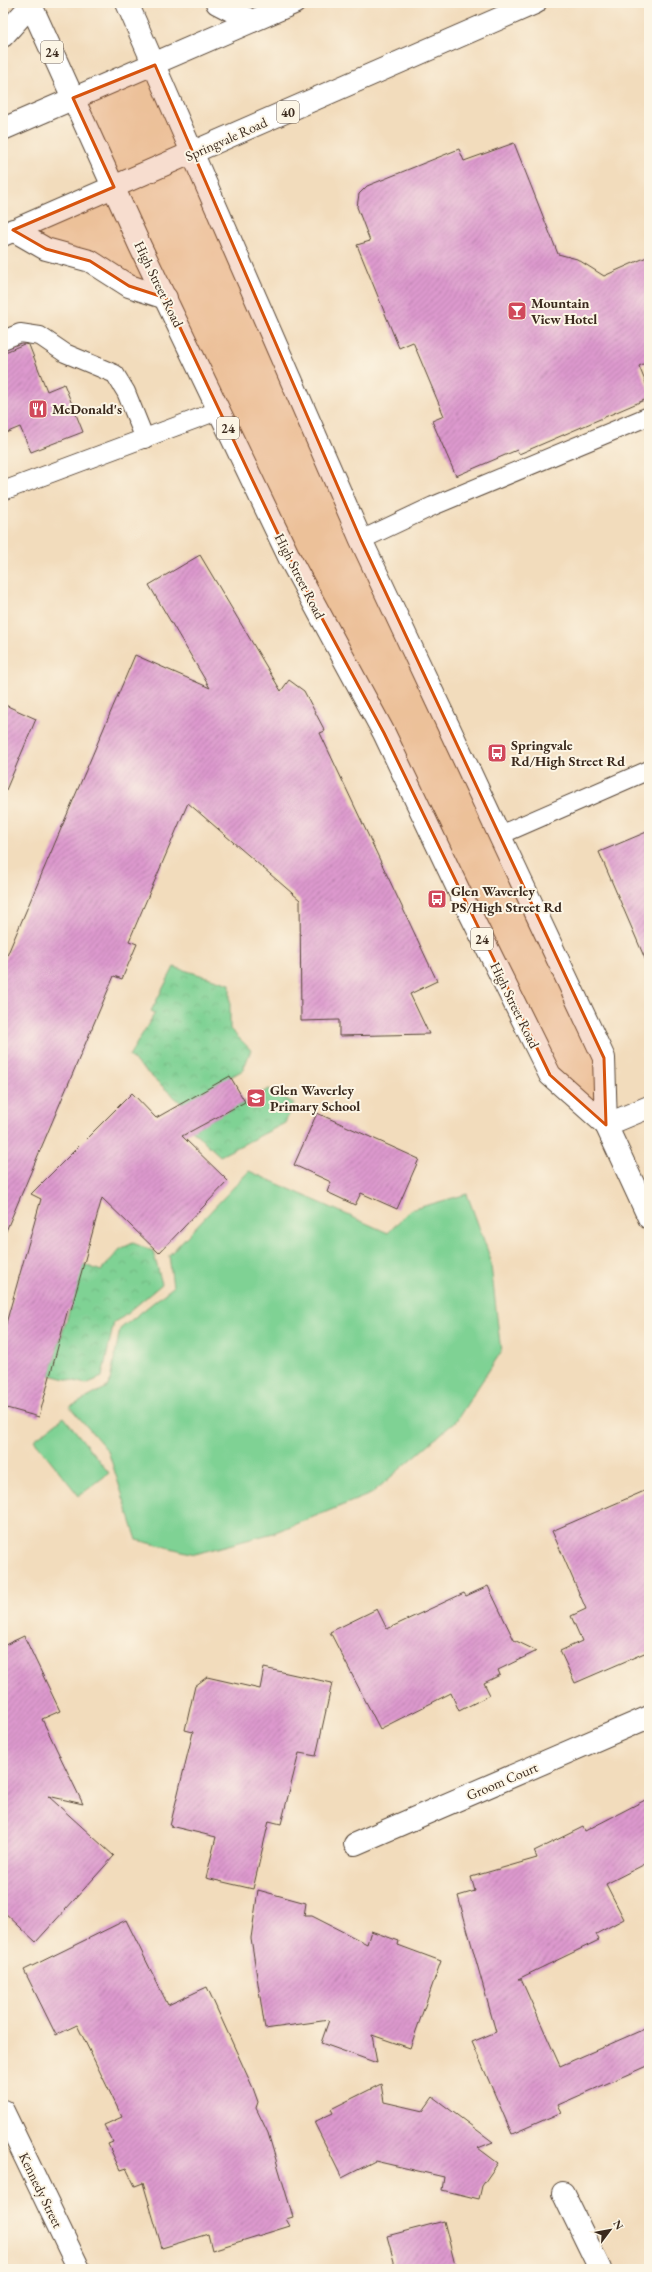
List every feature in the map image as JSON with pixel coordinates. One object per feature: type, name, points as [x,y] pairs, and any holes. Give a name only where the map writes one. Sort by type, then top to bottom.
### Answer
[{"type":"main road","name":"High Street Road","points":[[127,3],[361,540],[604,1058],[606,1125],[649,1218]]},
{"type":"main road","points":[[217,3],[252,21]]},
{"type":"main road","points":[[3,129],[73,98],[155,65],[294,3]]},
{"type":"main road","name":"Springvale Road","points":[[8,232],[193,154],[535,3]]},
{"type":"main road","name":"High Street Road","points":[[30,4],[114,187],[290,559],[384,733],[459,891],[550,1075],[606,1125]]},
{"type":"main road","points":[[3,36],[30,4]]},
{"type":"main road","points":[[8,232],[46,249],[90,262],[129,286],[166,298]]},
{"type":"main road","points":[[606,1125],[649,1107]]},
{"type":"main road","name":"Groom Court","points":[[355,1844],[649,1717]]},
{"type":"main road","name":"Kennedy Street","points":[[3,2111],[79,2269]]},
{"type":"main road","points":[[563,2193],[600,2269]]},
{"type":"lane","points":[[3,340],[20,333],[40,336],[65,353],[115,374],[126,392],[145,439]]},
{"type":"lane","points":[[3,491],[220,410]]},
{"type":"lane","points":[[361,540],[440,503],[649,416]]},
{"type":"lane","points":[[500,834],[649,770]]},
{"type":"highlighted area","points":[[155,65],[361,540],[604,1058],[606,1125],[550,1075],[384,733],[290,559],[166,298],[129,286],[90,261],[46,249],[13,230],[114,187],[73,98]]},
{"type":"green space","points":[[174,967],[230,984],[230,1029],[251,1050],[243,1070],[182,1104],[129,1056],[155,1013],[151,1011]]},
{"type":"green space","points":[[269,1089],[294,1103],[285,1123],[220,1156],[192,1130]]},
{"type":"green space","points":[[249,1171],[388,1233],[410,1210],[467,1194],[490,1257],[501,1352],[456,1421],[371,1494],[273,1533],[195,1554],[137,1540],[108,1451],[70,1407],[109,1386],[120,1329],[173,1287],[169,1255]]},
{"type":"green space","points":[[133,1243],[153,1251],[162,1284],[123,1317],[114,1322],[102,1377],[86,1384],[50,1375],[83,1264],[101,1271],[120,1249]]},
{"type":"green space","points":[[64,1417],[109,1473],[79,1496],[34,1440]]},
{"type":"building","name":"Mountain View Hotel","points":[[514,143],[558,254],[577,259],[604,276],[649,256],[649,361],[639,366],[649,391],[649,398],[519,454],[517,450],[456,476],[432,421],[444,416],[413,342],[399,348],[357,245],[370,241],[357,207],[359,194],[367,186],[459,149],[464,161]]},
{"type":"building","name":"McDonald's","points":[[24,344],[29,345],[47,391],[64,384],[83,432],[31,452],[20,427],[3,434],[3,353]]},
{"type":"building","points":[[200,555],[281,691],[289,680],[304,691],[325,731],[320,733],[437,981],[410,994],[429,1034],[339,1036],[339,1020],[301,1021],[300,900],[188,803],[129,941],[137,944],[122,979],[114,976],[3,1238],[3,965],[135,655],[210,688],[149,585]]},
{"type":"building","points":[[3,704],[36,719],[3,797]]},
{"type":"building","points":[[649,831],[649,968],[599,852]]},
{"type":"building","points":[[230,1076],[245,1102],[182,1136],[228,1181],[159,1253],[102,1198],[71,1310],[68,1309],[39,1417],[3,1407],[3,1334],[41,1199],[31,1194],[132,1093],[156,1118]]},
{"type":"building","points":[[317,1113],[419,1159],[397,1209],[361,1193],[355,1205],[327,1192],[331,1182],[294,1165]]},
{"type":"building","points":[[649,1489],[649,1651],[575,1683],[560,1651],[582,1641],[571,1616],[586,1609],[552,1531]]},
{"type":"building","points":[[488,1586],[514,1640],[537,1651],[498,1670],[500,1675],[484,1683],[490,1695],[459,1711],[451,1693],[380,1729],[330,1632],[377,1609],[387,1629],[464,1593],[466,1596]]},
{"type":"building","points":[[24,1636],[60,1711],[42,1719],[83,1804],[48,1796],[114,1856],[36,1942],[3,1911],[3,1646]]},
{"type":"building","points":[[264,1668],[332,1683],[316,1756],[299,1753],[281,1824],[269,1821],[253,1889],[206,1878],[216,1837],[170,1826],[193,1732],[185,1730],[195,1686],[207,1677],[260,1689]]},
{"type":"building","points":[[649,1798],[649,1862],[606,1884],[624,1919],[596,1934],[599,1940],[518,1979],[521,1979],[560,2066],[649,2027],[649,2065],[558,2105],[562,2112],[512,2134],[472,2042],[496,2032],[458,1896],[475,1891],[471,1877],[537,1858],[534,1851],[583,1827],[585,1831]]},
{"type":"building","points":[[258,1890],[306,1903],[304,1916],[312,1916],[367,1944],[371,1931],[399,1941],[398,1945],[441,1961],[410,2048],[372,2035],[377,2063],[321,2043],[329,2020],[265,2029],[251,1938]]},
{"type":"building","points":[[126,1920],[168,2005],[207,1987],[258,2102],[256,2108],[268,2133],[293,2217],[286,2219],[290,2226],[212,2250],[208,2234],[162,2248],[143,2183],[135,2186],[126,2168],[120,2170],[108,2144],[113,2142],[104,2125],[122,2117],[77,2025],[56,2035],[24,1970]]},
{"type":"building","points":[[381,2084],[384,2102],[423,2111],[433,2097],[493,2142],[478,2148],[498,2163],[482,2186],[479,2199],[442,2190],[444,2177],[375,2161],[342,2178],[314,2122],[333,2113],[331,2109]]},
{"type":"building","points":[[444,2221],[456,2269],[396,2269],[387,2236]]},
{"type":"place","name":"Mountain View Hotel","points":[[517,311]]},
{"type":"place","name":"McDonald's","points":[[38,409]]},
{"type":"place","name":"Springvale Rd/High Street Rd","points":[[497,753]]},
{"type":"place","name":"Glen Waverley PS/High Street Rd","points":[[437,899]]},
{"type":"place","name":"Glen Waverley Primary School","points":[[256,1098]]}]
